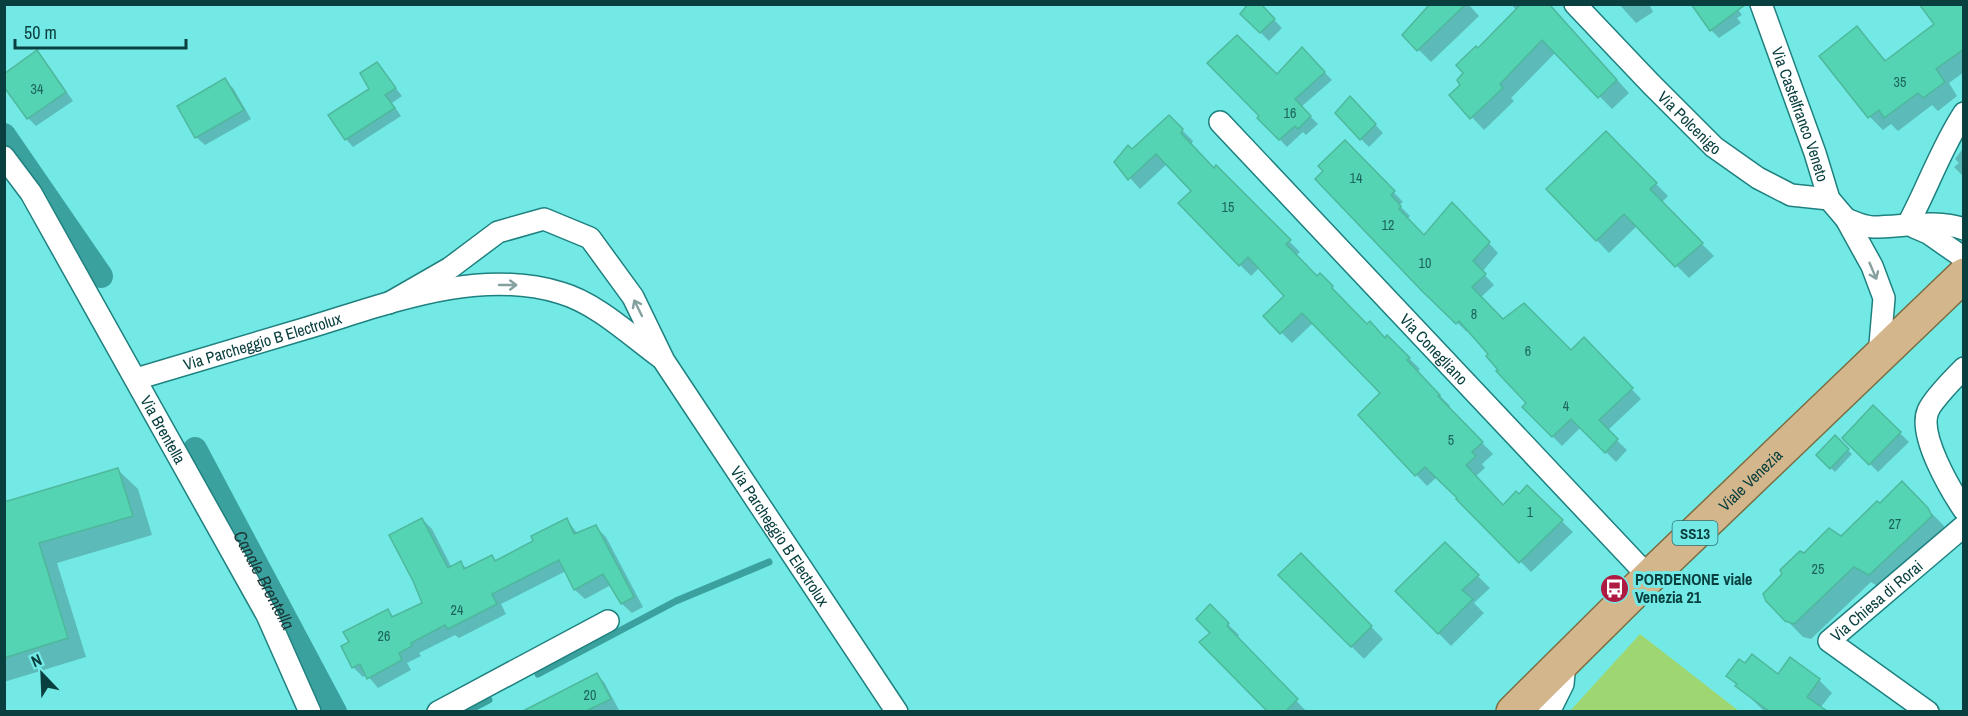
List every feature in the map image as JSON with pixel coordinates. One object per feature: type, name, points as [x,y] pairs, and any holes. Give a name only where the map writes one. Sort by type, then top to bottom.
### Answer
[{"type":"main road","name":"Viale Venezia","points":[[1512,711],[1964,275]]},
{"type":"street","name":"Via Polcenigo","points":[[1575,4],[1714,147],[1758,178],[1791,195],[1829,199]]},
{"type":"street","name":"Via Castelfranco Veneto","points":[[1761,4],[1815,153],[1829,199],[1846,219],[1872,266],[1884,298],[1879,357]]},
{"type":"street","points":[[1908,224],[1925,193],[1930,174],[1964,113]]},
{"type":"street","name":"Via Conegliano","points":[[1220,122],[1649,577]]},
{"type":"street","name":"Via Brentella","points":[[4,157],[31,193],[267,615],[310,711]]},
{"type":"street","name":"Via Parcheggio B Electrolux","points":[[388,303],[450,268],[498,232],[544,219],[590,238],[633,297],[664,361],[897,711]]},
{"type":"street","points":[[1846,219],[1871,227],[1908,224],[1954,226],[1964,229]]},
{"type":"street","points":[[1908,224],[1928,233],[1964,258]]},
{"type":"street","points":[[471,252],[473,267],[482,285]]},
{"type":"street","name":"Via Parcheggio B Electrolux","points":[[136,379],[388,303],[460,286],[482,285],[515,284],[561,293],[597,310],[664,361]]},
{"type":"street","points":[[1964,368],[1928,412],[1928,435],[1938,467],[1964,510]]},
{"type":"street","name":"Via Chiesa di Rorai","points":[[1928,711],[1829,641],[1964,526]]},
{"type":"street","points":[[438,711],[608,621]]},
{"type":"street","points":[[1549,711],[1563,684],[1565,660]]},
{"type":"green space","points":[[1640,634],[1739,711],[1570,711]]},
{"type":"building","points":[[1248,4],[1261,4],[1275,19],[1260,33],[1240,14]]},
{"type":"building","points":[[1430,4],[1466,4],[1417,51],[1402,35]]},
{"type":"building","points":[[1521,4],[1549,4],[1617,80],[1598,98],[1542,40],[1500,84],[1503,88],[1470,119],[1449,95],[1460,85],[1457,80],[1463,73],[1456,65],[1476,46],[1478,48]]},
{"type":"building","points":[[1691,4],[1746,4],[1710,31]]},
{"type":"building","points":[[1919,4],[1964,4],[1964,49],[1936,69],[1945,82],[1923,98],[1918,93],[1884,118],[1879,110],[1868,118],[1819,56],[1857,26],[1885,61],[1934,24]]},
{"type":"building","points":[[1237,35],[1277,74],[1302,47],[1325,72],[1295,99],[1311,116],[1298,129],[1295,126],[1279,140],[1207,63]]},
{"type":"building","points":[[37,50],[66,92],[27,119],[4,87],[4,74]]},
{"type":"building","points":[[377,62],[396,88],[385,95],[395,108],[345,140],[328,115],[369,89],[360,73]]},
{"type":"building","points":[[225,78],[244,110],[195,138],[177,106]]},
{"type":"building","points":[[1350,96],[1376,124],[1360,140],[1335,113]]},
{"type":"building","points":[[1169,115],[1183,129],[1181,133],[1214,168],[1216,165],[1291,240],[1286,244],[1317,276],[1320,273],[1367,324],[1370,321],[1385,338],[1387,335],[1410,358],[1407,360],[1440,395],[1438,396],[1483,442],[1472,452],[1476,456],[1466,465],[1503,505],[1516,491],[1519,494],[1527,485],[1563,520],[1519,563],[1425,467],[1415,476],[1358,415],[1380,393],[1302,313],[1280,334],[1263,316],[1284,296],[1248,257],[1239,266],[1178,203],[1191,191],[1156,154],[1128,180],[1114,162],[1128,145],[1132,149]]},
{"type":"building","points":[[1606,131],[1657,183],[1650,189],[1703,243],[1675,267],[1624,214],[1596,241],[1546,189]]},
{"type":"building","points":[[1345,140],[1395,191],[1391,195],[1401,206],[1399,209],[1424,235],[1452,202],[1490,242],[1473,261],[1486,274],[1472,287],[1503,319],[1524,303],[1571,350],[1584,337],[1633,388],[1599,420],[1618,439],[1605,453],[1571,419],[1552,437],[1522,407],[1526,403],[1496,371],[1498,370],[1486,356],[1488,354],[1459,321],[1456,324],[1422,291],[1315,179],[1323,171],[1318,166]]},
{"type":"building","points":[[1873,405],[1901,432],[1869,465],[1842,438]]},
{"type":"building","points":[[1835,435],[1849,449],[1830,469],[1816,455]]},
{"type":"building","points":[[118,468],[133,516],[39,543],[68,638],[4,658],[4,502]]},
{"type":"building","points":[[1902,481],[1928,508],[1932,516],[1869,575],[1854,567],[1794,624],[1785,621],[1766,601],[1763,594],[1782,574],[1780,570],[1800,551],[1804,553],[1829,528],[1841,536],[1877,501],[1880,503]]},
{"type":"building","points":[[422,518],[448,568],[461,561],[464,569],[492,555],[495,561],[533,541],[531,536],[567,518],[574,534],[596,525],[634,597],[621,604],[603,574],[574,590],[559,560],[492,594],[497,604],[448,629],[445,625],[411,643],[412,646],[399,653],[402,660],[367,679],[360,664],[352,668],[341,646],[349,642],[343,632],[388,609],[392,617],[422,603],[389,535]]},
{"type":"building","points":[[1445,542],[1479,575],[1462,590],[1473,599],[1438,634],[1395,591]]},
{"type":"building","points":[[1301,553],[1372,626],[1351,647],[1278,575]]},
{"type":"building","points":[[1210,604],[1229,623],[1227,626],[1298,699],[1286,711],[1267,711],[1199,642],[1210,633],[1196,619]]},
{"type":"building","points":[[1752,654],[1778,674],[1790,657],[1820,679],[1807,697],[1827,711],[1769,711],[1735,686],[1737,684],[1726,676],[1739,659],[1745,663]]},
{"type":"building","points":[[597,673],[611,699],[586,711],[523,711]]},
{"type":"waterway","name":"Canale Brentella","points":[[4,135],[101,276]]},
{"type":"waterway","name":"Canale Brentella","points":[[195,449],[335,712]]},
{"type":"waterway","points":[[538,674],[676,601],[769,562]]},
{"type":"waterway","points":[[466,712],[489,700]]},
{"type":"place","name":"PORDENONE viale Venezia 21","points":[[1614,588]]}]
